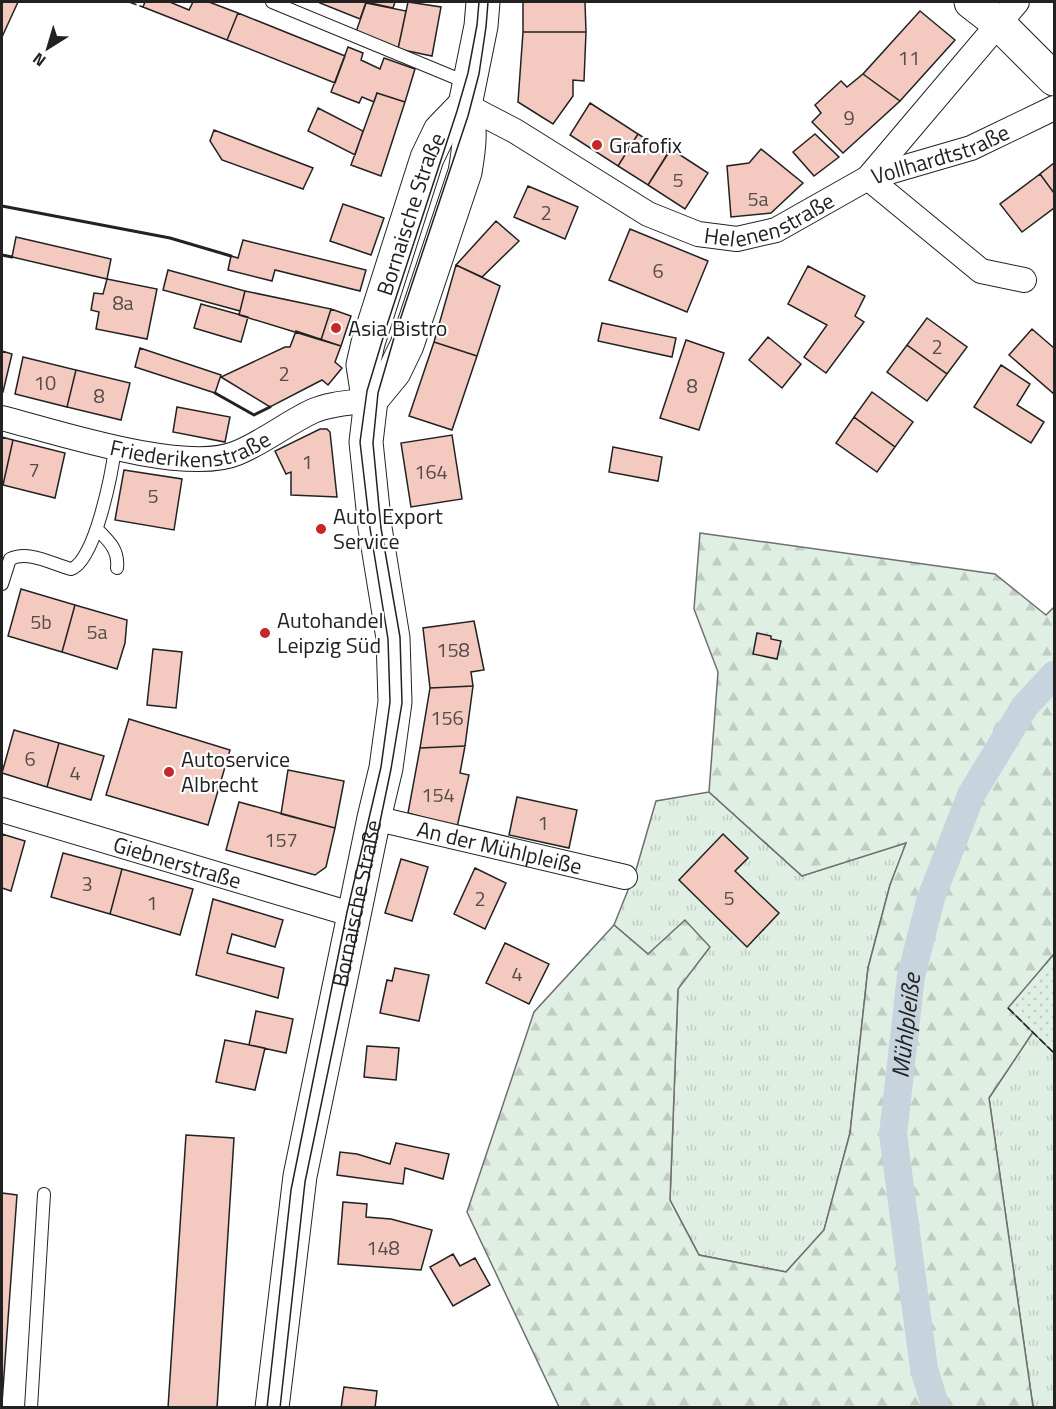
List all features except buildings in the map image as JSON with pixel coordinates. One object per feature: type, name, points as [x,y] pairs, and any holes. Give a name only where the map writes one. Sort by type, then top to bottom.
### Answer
[{"type":"main road","points":[[468,95],[482,26],[483,2]]},
{"type":"main road","points":[[971,2],[1008,12],[1054,79]]},
{"type":"main road","name":"Bornaische Straße","points":[[272,1407],[300,1176],[386,768],[395,702],[393,638],[375,528],[366,442],[371,400],[367,391],[363,365],[427,158],[440,131],[468,95]]},
{"type":"street","name":"Helenenstraße","points":[[468,95],[515,131],[648,214],[698,234],[736,239],[776,230],[868,178],[1008,12]]},
{"type":"street","name":"Vollhardtstraße","points":[[868,178],[971,148],[1054,108]]},
{"type":"street","name":"Vollhardtstraße","points":[[868,178],[981,271],[1024,280]]},
{"type":"street","name":"Friederikenstraße","points":[[2,417],[115,448],[211,460],[237,454],[314,410],[371,400]]},
{"type":"street","name":"Giebnerstraße","points":[[2,810],[354,915]]},
{"type":"street","name":"An der Mühlpleiße","points":[[374,818],[625,877]]},
{"type":"lane","points":[[272,2],[468,95]]},
{"type":"lane","points":[[2,584],[10,559],[18,555],[34,557],[71,569],[81,564],[97,530],[113,469],[115,448]]},
{"type":"lane","points":[[97,530],[112,544],[118,558],[117,568]]},
{"type":"lane","points":[[31,1407],[44,1194]]},
{"type":"green space","points":[[700,533],[995,574],[1046,615],[1054,607],[1054,954],[1009,1008],[1033,1032],[989,1098],[1033,1407],[559,1407],[467,1212],[534,1012],[614,925],[648,954],[685,920],[710,947],[678,989],[670,1200],[699,1255],[786,1272],[824,1230],[850,1133],[868,968],[890,885],[906,843],[802,876],[709,792],[718,672],[694,609]]},
{"type":"green space","points":[[709,792],[802,876],[907,842],[890,885],[868,968],[850,1133],[824,1230],[786,1272],[699,1255],[670,1200],[678,988],[648,954],[614,925],[636,870],[656,801]]},
{"type":"green space","points":[[1054,954],[1054,1053],[1008,1008]]},
{"type":"green space","points":[[1033,1032],[1054,1053],[1054,1407],[1033,1407],[989,1098]]},
{"type":"waterway","name":"Mühlpleiße","points":[[936,1408],[924,1369],[893,1134],[911,976],[931,898],[971,795],[1025,706],[1054,675]]},
{"type":"tram line","points":[[267,1408],[291,1190],[347,912],[381,767],[390,702],[388,639],[370,528],[360,442],[367,391],[468,73],[479,2]]},
{"type":"tram line","points":[[280,1408],[305,1182],[391,769],[402,703],[400,637],[381,528],[373,443],[378,393],[468,116],[479,74],[488,2]]},
{"type":"fence","points":[[129,2],[143,7]]},
{"type":"fence","points":[[1008,1008],[1054,1053]]},
{"type":"wall","points":[[2,206],[170,238],[231,256]]},
{"type":"wall","points":[[2,255],[12,257]]},
{"type":"wall","points":[[215,393],[254,415],[270,407]]},
{"type":"place","name":"Grafofix","points":[[597,145]]},
{"type":"place","name":"Asia Bistro","points":[[336,328]]},
{"type":"place","name":"Auto Export Service","points":[[321,529]]},
{"type":"place","name":"Autohandel Leipzig Süd","points":[[265,633]]},
{"type":"place","name":"Autoservice Albrecht","points":[[169,772]]}]
